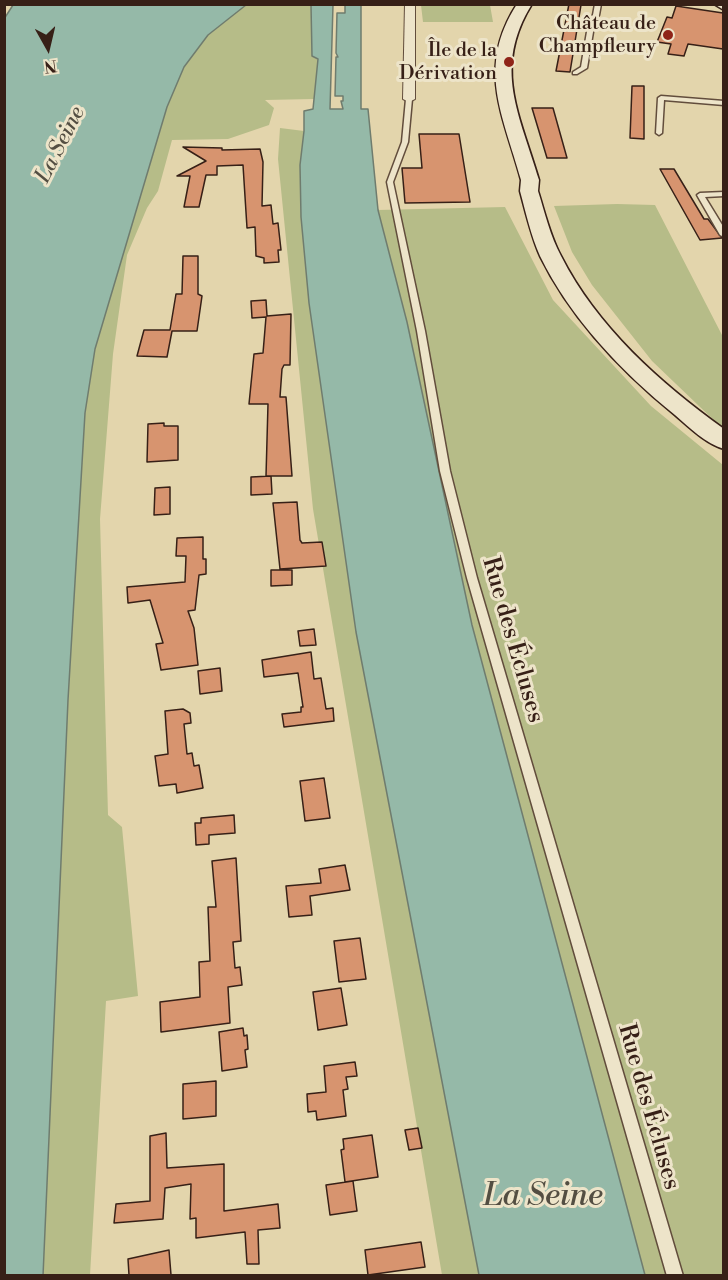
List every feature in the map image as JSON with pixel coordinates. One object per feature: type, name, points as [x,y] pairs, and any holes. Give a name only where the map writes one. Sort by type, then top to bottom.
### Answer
[{"type":"main road","points":[[520,4],[508,20],[502,37],[495,80],[515,162],[521,180],[529,191],[551,255],[573,293],[598,327],[657,387],[723,441]]},
{"type":"main road","points":[[525,4],[507,37],[501,73],[530,180],[529,191]]},
{"type":"street","name":"Rue des Écluses","points":[[409,99],[410,4]]},
{"type":"lane","points":[[575,73],[585,68],[592,20],[596,15],[598,4]]},
{"type":"lane","points":[[659,133],[660,98],[723,104]]},
{"type":"lane","name":"Rue des Écluses","points":[[409,99],[405,142],[390,182],[421,331],[445,471],[470,573],[675,1275]]},
{"type":"lane","points":[[723,194],[699,195],[723,233]]},
{"type":"green space","points":[[246,5],[311,5],[312,56],[318,59],[314,99],[265,100],[274,108],[269,125],[228,139],[172,140],[158,191],[147,208],[127,255],[113,354],[100,519],[108,815],[122,827],[138,996],[106,1001],[90,1275],[43,1276],[68,700],[85,413],[95,349],[167,107],[184,67],[208,35]]},
{"type":"green space","points":[[421,5],[490,5],[493,22],[423,22]]},
{"type":"green space","points":[[280,128],[304,131],[300,165],[301,217],[309,303],[356,632],[479,1275],[442,1275],[313,509],[278,159]]},
{"type":"green space","points":[[655,205],[723,337],[723,429],[652,361],[592,285],[572,252],[554,206]]},
{"type":"green space","points":[[505,207],[553,300],[651,406],[723,465],[723,1275],[645,1275],[472,625],[407,322],[378,210]]},
{"type":"water","name":"La Seine","points":[[13,5],[246,5],[208,35],[184,67],[167,107],[95,349],[85,413],[68,700],[43,1276],[4,1275],[4,19]]},
{"type":"water","name":"La Seine","points":[[311,5],[333,5],[330,109],[343,109],[341,101],[343,101],[343,96],[335,96],[336,57],[338,57],[336,53],[337,13],[345,13],[345,5],[361,5],[361,109],[368,109],[378,210],[407,322],[472,625],[645,1275],[479,1275],[356,632],[309,303],[301,217],[300,165],[304,111],[313,109],[318,59],[312,56]]},
{"type":"building","points":[[569,4],[581,5],[570,72],[556,71]]},
{"type":"building","points":[[676,6],[723,13],[723,49],[688,44],[684,56],[668,54],[671,44],[657,42],[667,17],[672,18]]},
{"type":"building","points":[[632,86],[644,86],[644,139],[630,138]]},
{"type":"building","points":[[532,108],[553,108],[567,158],[547,158]]},
{"type":"building","points":[[419,134],[459,134],[470,202],[405,203],[402,168],[422,168]]},
{"type":"building","points":[[183,147],[222,148],[222,150],[260,149],[263,162],[262,206],[271,205],[273,224],[278,223],[281,250],[278,250],[279,262],[264,263],[264,258],[256,256],[255,227],[247,228],[243,165],[217,166],[217,175],[206,175],[199,207],[184,207],[190,176],[177,176],[206,161]]},
{"type":"building","points":[[660,169],[674,169],[704,219],[708,219],[722,238],[700,240]]},
{"type":"building","points":[[183,256],[198,256],[198,294],[202,296],[197,331],[172,331],[167,357],[137,356],[144,330],[170,330],[176,294],[182,294]]},
{"type":"building","points":[[266,300],[267,316],[291,314],[290,365],[284,365],[282,369],[280,397],[286,397],[292,476],[266,476],[268,404],[249,404],[254,354],[263,353],[266,317],[252,318],[251,301]]},
{"type":"building","points":[[164,423],[164,426],[178,426],[178,460],[147,462],[148,424]]},
{"type":"building","points":[[271,476],[272,494],[251,495],[251,477]]},
{"type":"building","points":[[170,487],[170,514],[154,515],[155,488]]},
{"type":"building","points":[[297,502],[300,540],[302,543],[322,542],[326,566],[280,569],[273,503]]},
{"type":"building","points":[[203,537],[206,574],[199,575],[195,610],[188,611],[194,628],[198,665],[161,670],[156,644],[163,643],[150,600],[128,603],[127,587],[185,582],[186,556],[176,556],[177,538]]},
{"type":"building","points":[[271,570],[292,570],[292,585],[271,586]]},
{"type":"building","points":[[314,629],[316,645],[300,646],[298,631]]},
{"type":"building","points":[[311,652],[314,679],[321,678],[326,709],[333,708],[334,721],[284,727],[282,714],[301,712],[301,707],[303,707],[298,673],[264,677],[262,660]]},
{"type":"building","points":[[220,668],[222,691],[200,694],[198,671]]},
{"type":"building","points":[[183,709],[190,713],[191,723],[184,724],[187,754],[192,753],[194,766],[199,765],[203,788],[177,793],[176,784],[159,786],[155,756],[168,754],[165,711]]},
{"type":"building","points":[[324,778],[330,818],[305,821],[300,781]]},
{"type":"building","points":[[234,815],[235,833],[209,835],[209,844],[196,845],[195,823],[201,823],[201,818]]},
{"type":"building","points":[[236,858],[241,941],[233,942],[235,968],[240,967],[242,985],[228,987],[230,1023],[161,1032],[160,1002],[200,997],[199,962],[210,961],[208,907],[216,907],[212,861]]},
{"type":"building","points":[[345,865],[350,890],[310,896],[312,915],[289,917],[286,886],[321,883],[319,869]]},
{"type":"building","points":[[360,938],[366,979],[339,982],[334,941]]},
{"type":"building","points":[[341,988],[347,1025],[318,1030],[313,992]]},
{"type":"building","points":[[243,1028],[244,1036],[247,1035],[248,1049],[245,1050],[247,1067],[222,1071],[219,1032]]},
{"type":"building","points":[[355,1062],[357,1076],[346,1077],[348,1089],[343,1090],[346,1116],[317,1120],[316,1111],[308,1112],[307,1094],[326,1092],[324,1066]]},
{"type":"building","points":[[216,1081],[216,1116],[183,1119],[183,1084]]},
{"type":"building","points":[[418,1128],[422,1148],[409,1150],[405,1130]]},
{"type":"building","points":[[166,1133],[167,1168],[224,1164],[224,1211],[278,1204],[280,1228],[258,1230],[259,1264],[247,1264],[245,1232],[196,1238],[196,1218],[190,1219],[191,1184],[165,1188],[163,1219],[114,1223],[116,1204],[150,1201],[150,1136]]},
{"type":"building","points":[[372,1135],[378,1177],[345,1182],[341,1150],[344,1149],[343,1139]]},
{"type":"building","points":[[353,1181],[357,1211],[330,1215],[326,1185]]},
{"type":"building","points":[[421,1242],[425,1267],[368,1275],[365,1250]]},
{"type":"building","points":[[169,1250],[171,1275],[129,1275],[128,1259]]},
{"type":"place","name":"Château de Champfleury","points":[[668,35]]},
{"type":"place","name":"Île de la Dérivation","points":[[509,62]]}]
